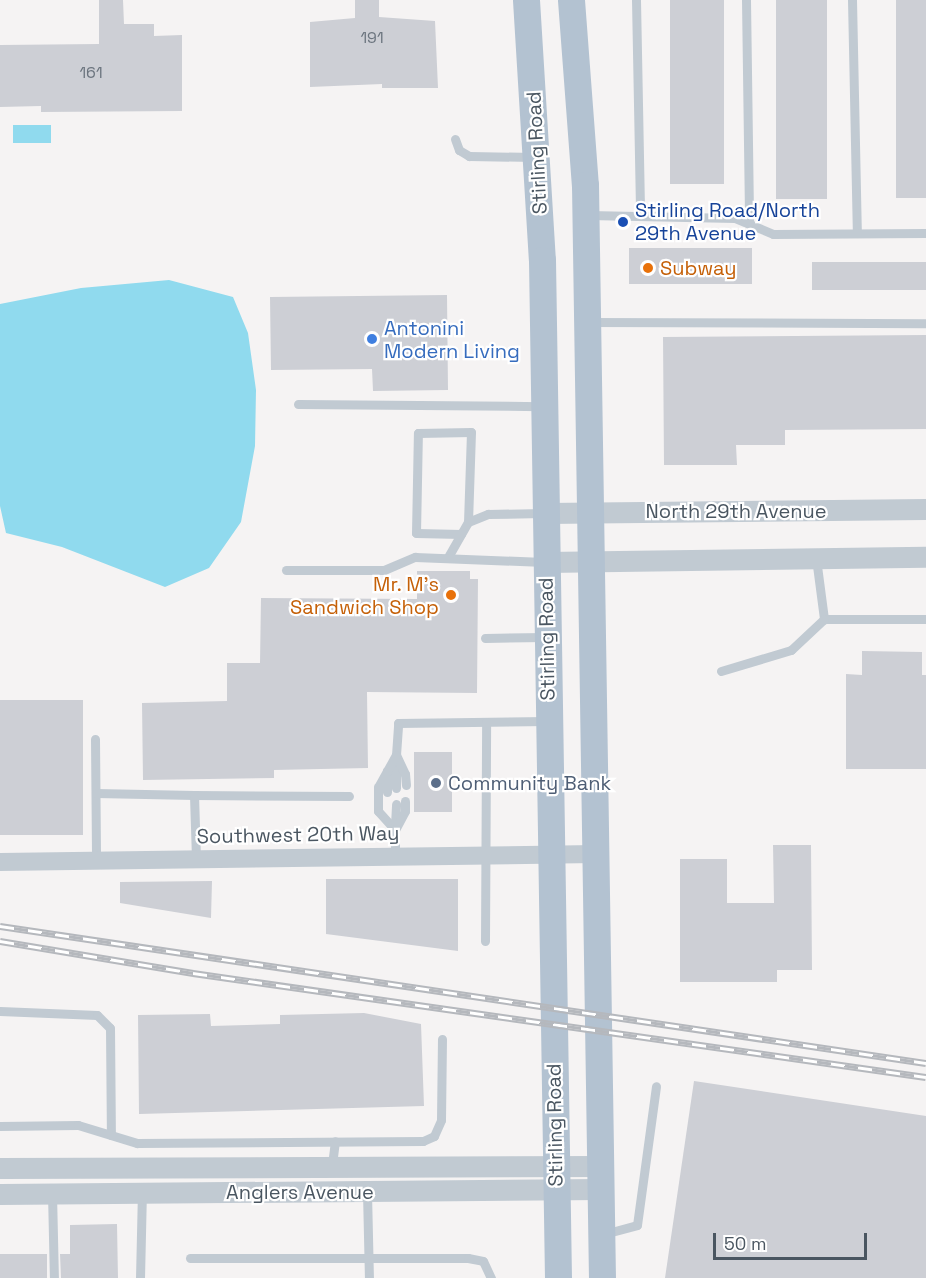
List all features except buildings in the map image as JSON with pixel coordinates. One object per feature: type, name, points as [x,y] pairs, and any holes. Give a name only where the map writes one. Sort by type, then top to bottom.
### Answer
[{"type":"main road","name":"Stirling Road","points":[[526,0],[537,156],[544,406],[558,1278]]},
{"type":"main road","points":[[571,0],[585,215],[602,1278]]},
{"type":"street","name":"North 29th Avenue","points":[[546,513],[926,509]]},
{"type":"street","points":[[546,562],[926,557]]},
{"type":"street","name":"Southwest 20th Way","points":[[0,861],[596,854]]},
{"type":"street","name":"Anglers Avenue","points":[[6,1171],[332,1165],[556,1177],[600,1177]]},
{"type":"street","name":"Anglers Avenue","points":[[0,1194],[367,1192],[556,1177]]},
{"type":"lane","points":[[636,0],[640,216]]},
{"type":"lane","points":[[746,0],[749,224]]},
{"type":"lane","points":[[852,0],[856,233]]},
{"type":"lane","points":[[455,139],[459,150],[480,158],[537,156]]},
{"type":"lane","points":[[585,215],[735,218],[773,234],[926,233]]},
{"type":"lane","points":[[587,322],[926,323]]},
{"type":"lane","points":[[298,404],[544,406]]},
{"type":"lane","points":[[448,557],[462,534],[468,522],[471,432],[418,433],[416,533],[462,534]]},
{"type":"lane","points":[[468,522],[488,514],[546,513]]},
{"type":"lane","points":[[286,570],[384,570],[415,557],[546,562]]},
{"type":"lane","points":[[816,558],[824,619]]},
{"type":"lane","points":[[721,671],[791,650],[824,619],[926,619]]},
{"type":"lane","points":[[485,638],[547,637]]},
{"type":"lane","points":[[395,830],[378,811],[378,787],[396,755],[398,723],[548,721]]},
{"type":"lane","points":[[485,941],[486,722]]},
{"type":"lane","points":[[95,739],[96,860]]},
{"type":"lane","points":[[396,755],[405,774],[401,786]]},
{"type":"lane","points":[[387,771],[387,792]]},
{"type":"lane","points":[[96,793],[349,796]]},
{"type":"lane","points":[[194,795],[196,859]]},
{"type":"lane","points":[[395,857],[395,830],[401,802]]},
{"type":"lane","points":[[387,808],[395,830]]},
{"type":"lane","points":[[0,1011],[97,1015],[110,1028],[111,1135]]},
{"type":"lane","points":[[0,1126],[78,1125],[137,1143],[423,1141],[434,1136],[441,1120],[442,1039]]},
{"type":"lane","points":[[602,1234],[622,1232],[637,1225],[656,1086]]},
{"type":"lane","points":[[332,1165],[335,1141]]},
{"type":"lane","points":[[140,1278],[142,1192]]},
{"type":"lane","points":[[367,1192],[369,1278]]},
{"type":"lane","points":[[52,1193],[54,1278]]},
{"type":"lane","points":[[190,1258],[468,1258],[483,1261],[491,1278]]},
{"type":"water","points":[[13,125],[51,125],[51,143],[13,143]]},
{"type":"water","points":[[169,280],[233,297],[248,333],[256,390],[255,446],[241,522],[209,568],[165,587],[62,547],[6,533],[0,506],[0,304],[81,288]]},
{"type":"railway","points":[[0,926],[926,1063]]},
{"type":"railway","points":[[0,941],[193,973],[926,1077]]},
{"type":"place","name":"Stirling Road/North 29th Avenue","points":[[623,222]]},
{"type":"place","name":"Subway","points":[[648,268]]},
{"type":"place","name":"Antonini Modern Living","points":[[372,339]]},
{"type":"place","name":"Mr. M's Sandwich Shop","points":[[451,595]]},
{"type":"place","name":"Community Bank","points":[[436,783]]}]
